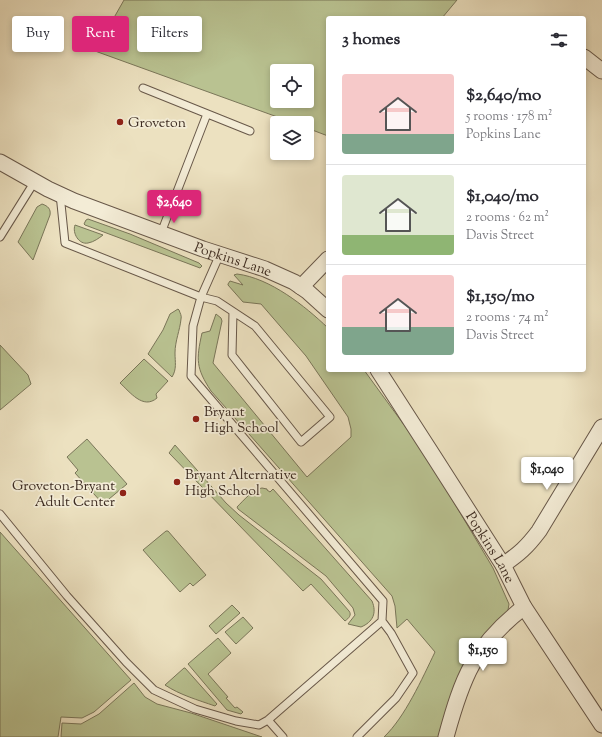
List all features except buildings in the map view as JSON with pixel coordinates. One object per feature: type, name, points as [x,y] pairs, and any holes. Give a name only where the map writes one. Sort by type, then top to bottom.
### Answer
[{"type":"street","points":[[586,59],[602,71]]},
{"type":"street","name":"Popkins Lane","points":[[0,162],[74,201],[161,234],[265,269],[294,282],[326,308]]},
{"type":"street","points":[[301,287],[326,261]]},
{"type":"street","name":"Popkins Lane","points":[[379,372],[503,565],[524,607],[602,725]]},
{"type":"street","points":[[503,565],[529,545],[602,427]]},
{"type":"street","points":[[446,737],[460,689],[478,654],[506,621],[524,607]]},
{"type":"lane","points":[[143,88],[250,132]]},
{"type":"lane","points":[[161,234],[207,114]]},
{"type":"lane","points":[[0,237],[35,181]]},
{"type":"lane","points":[[60,194],[65,243],[201,297],[217,301],[255,326],[330,417],[301,442],[232,355],[233,312]]},
{"type":"lane","points":[[220,254],[201,297],[193,326],[191,376],[383,601],[382,621],[391,633],[413,673],[396,698],[357,737]]},
{"type":"lane","points":[[0,514],[67,596],[126,662],[154,690],[195,709],[236,721],[259,725],[268,720],[382,621]]},
{"type":"lane","points":[[268,720],[283,737]]},
{"type":"green space","points":[[124,0],[457,0],[444,16],[326,16],[326,135],[314,131],[314,116],[275,116],[98,52],[129,52],[129,16],[115,16]]},
{"type":"green space","points":[[42,204],[49,208],[50,215],[33,260],[18,242],[37,207]]},
{"type":"green space","points":[[88,219],[130,234],[199,263],[202,266],[200,268],[85,225],[86,220]]},
{"type":"green space","points":[[75,225],[103,235],[90,242],[82,242],[75,235]]},
{"type":"green space","points":[[237,274],[249,277],[274,287],[298,302],[326,326],[326,372],[365,372],[415,440],[437,474],[493,568],[509,604],[508,610],[498,621],[439,737],[384,737],[392,729],[406,708],[435,652],[407,619],[397,628],[395,606],[392,596],[211,391],[202,376],[198,357],[202,333],[210,331],[216,314],[222,321],[213,363],[307,477],[351,437],[348,417],[306,356],[261,304],[243,302],[228,285],[230,281],[243,285],[234,275]]},
{"type":"green space","points":[[178,309],[181,314],[181,318],[175,349],[175,368],[172,377],[148,354],[163,330],[170,314]]},
{"type":"green space","points":[[0,345],[28,375],[31,384],[0,410]]},
{"type":"green space","points":[[144,359],[168,381],[156,394],[157,398],[147,402],[142,401],[132,395],[120,383]]},
{"type":"green space","points":[[87,439],[127,484],[103,504],[75,473],[78,470],[67,457]]},
{"type":"green space","points":[[175,445],[226,503],[239,515],[321,579],[350,612],[348,619],[345,621],[311,584],[303,591],[169,453]]},
{"type":"green space","points":[[262,488],[267,489],[270,492],[273,489],[372,601],[374,613],[373,617],[368,623],[361,627],[348,624],[355,615],[353,608],[326,576],[238,509],[237,507],[249,495],[255,490]]},
{"type":"green space","points":[[166,531],[168,531],[206,575],[193,586],[190,583],[180,592],[143,550]]},
{"type":"green space","points":[[0,532],[131,680],[94,712],[82,718],[61,717],[58,737],[0,737]]},
{"type":"green space","points":[[232,605],[240,613],[216,634],[209,626]]},
{"type":"green space","points":[[243,617],[253,628],[236,644],[225,632]]},
{"type":"green space","points":[[218,638],[231,653],[208,674],[228,697],[226,698],[235,708],[237,707],[243,712],[241,714],[227,710],[188,664]]},
{"type":"green space","points":[[184,668],[217,704],[215,706],[171,689],[165,685]]},
{"type":"green space","points":[[134,683],[145,697],[157,704],[191,713],[262,737],[61,737],[62,723],[81,724],[99,714]]},
{"type":"place","name":"Groveton","points":[[120,122]]},
{"type":"place","name":"Bryant High School","points":[[196,419]]},
{"type":"place","name":"Bryant Alternative High School","points":[[177,482]]},
{"type":"place","name":"Groveton-Bryant Adult Center","points":[[123,493]]}]
